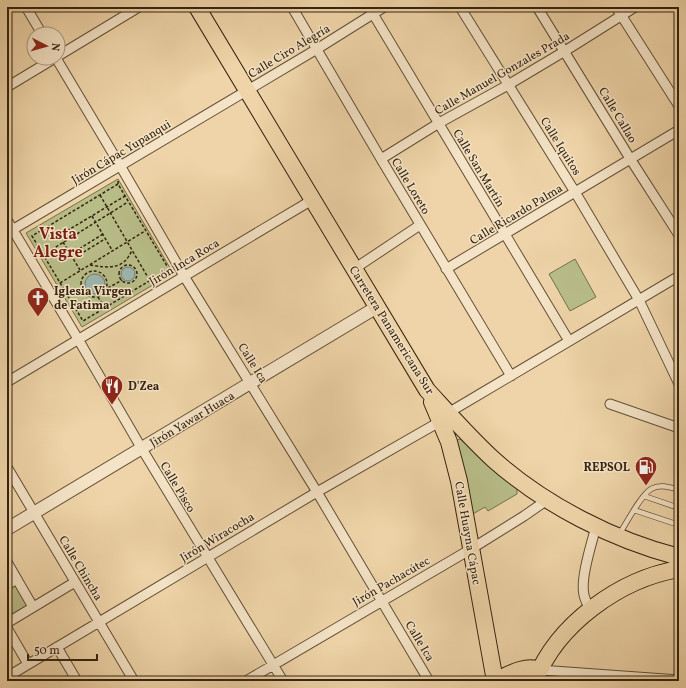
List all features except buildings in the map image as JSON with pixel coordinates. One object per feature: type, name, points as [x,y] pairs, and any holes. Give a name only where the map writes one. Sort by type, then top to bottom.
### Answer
[{"type":"highway","name":"Carretera Panamericana Sur","points":[[197,7],[426,390]]},
{"type":"highway","name":"Calle Huayna Cápac","points":[[426,390],[444,417],[459,481],[494,681]]},
{"type":"highway","points":[[444,417],[496,461],[547,500],[618,536],[648,548],[679,557]]},
{"type":"highway","points":[[538,676],[559,639],[590,610],[608,597],[628,586],[648,577],[679,569]]},
{"type":"highway","points":[[494,681],[528,668],[534,668],[538,676]]},
{"type":"street","points":[[26,7],[37,26]]},
{"type":"street","points":[[66,51],[140,7]]},
{"type":"street","name":"Calle Loreto","points":[[292,7],[446,269],[511,376]]},
{"type":"street","name":"Calle Ciro Alegría","points":[[246,90],[317,50],[371,10],[384,7]]},
{"type":"street","name":"Calle Iquitos","points":[[460,7],[575,192],[639,300],[679,384]]},
{"type":"street","name":"Calle Callao","points":[[537,7],[679,235]]},
{"type":"street","points":[[616,7],[679,106]]},
{"type":"street","name":"Calle Manuel Gonzales Prada","points":[[381,159],[439,123],[508,85],[636,7]]},
{"type":"street","name":"Calle San Martín","points":[[371,10],[569,341]]},
{"type":"street","points":[[7,87],[41,66]]},
{"type":"street","name":"Calle Ica","points":[[61,66],[184,276],[251,383],[429,681]]},
{"type":"street","name":"Jirón Cápac Yupanqui","points":[[10,231],[246,90]]},
{"type":"street","name":"Calle Ricardo Palma","points":[[446,269],[679,130]]},
{"type":"street","name":"Jirón Inca Roca","points":[[7,382],[312,200]]},
{"type":"street","name":"Calle Pisco","points":[[7,220],[10,231],[78,339],[206,557],[283,681]]},
{"type":"street","points":[[354,269],[420,225]]},
{"type":"street","name":"Jirón Wiracocha","points":[[7,677],[679,276]]},
{"type":"street","name":"Jirón Yawar Huaca","points":[[7,529],[377,307]]},
{"type":"street","points":[[610,404],[679,428]]},
{"type":"street","name":"Calle Chincha","points":[[8,473],[34,513],[134,681]]},
{"type":"street","name":"Jirón Pachacútec","points":[[246,681],[471,549],[547,500]]},
{"type":"street","points":[[590,610],[584,595],[584,587],[587,561],[596,526]]},
{"type":"street","points":[[7,562],[33,607]]},
{"type":"street","points":[[7,585],[16,579]]},
{"type":"street","points":[[7,623],[75,582]]},
{"type":"street","points":[[7,628],[28,664]]},
{"type":"street","points":[[57,647],[77,681]]},
{"type":"street","points":[[538,676],[679,680]]},
{"type":"lane","points":[[618,536],[634,510],[651,489],[660,486],[668,486],[679,490]]},
{"type":"lane","points":[[644,496],[679,508]]},
{"type":"lane","points":[[634,510],[679,525]]},
{"type":"path","points":[[118,184],[169,269],[83,321],[32,236],[100,195],[118,184]]},
{"type":"path","points":[[100,195],[150,281]]},
{"type":"path","points":[[68,239],[65,232],[125,196]]},
{"type":"path","points":[[43,254],[129,202]]},
{"type":"path","points":[[92,216],[112,251]]},
{"type":"path","points":[[60,283],[146,231]]},
{"type":"path","points":[[103,234],[79,249],[82,253],[105,239]]},
{"type":"path","points":[[63,242],[80,270]]},
{"type":"path","points":[[89,265],[113,267],[123,263],[132,250]]},
{"type":"path","points":[[125,266],[133,267],[136,273],[135,279],[129,283],[126,283],[119,276],[121,269],[125,266]]},
{"type":"path","points":[[99,271],[100,267]]},
{"type":"path","points":[[84,268],[87,273]]},
{"type":"path","points":[[107,289],[108,280],[106,276],[99,271],[95,270],[87,273],[82,280],[83,292],[90,297],[98,297],[105,293],[107,289],[122,280]]},
{"type":"path","points":[[98,297],[105,308]]},
{"type":"green space","points":[[118,179],[173,273],[82,327],[26,233]]},
{"type":"green space","points":[[575,259],[596,297],[570,311],[549,274]]},
{"type":"green space","points":[[460,439],[517,487],[517,494],[488,511],[485,507],[471,515],[457,443],[457,440]]},
{"type":"green space","points":[[15,583],[29,606],[7,619],[7,588]]},
{"type":"water","points":[[128,267],[133,269],[135,274],[133,279],[128,281],[123,279],[121,274],[123,269]]},
{"type":"water","points":[[95,274],[102,277],[105,284],[102,291],[95,294],[88,291],[85,284],[88,277]]},
{"type":"place","name":"Iglesia Virgen de Fatima","points":[[38,318]]},
{"type":"place","name":"D'Zea","points":[[112,406]]},
{"type":"place","name":"REPSOL","points":[[646,486]]},
{"type":"district","name":"Vista Alegre","points":[[58,242]]}]
